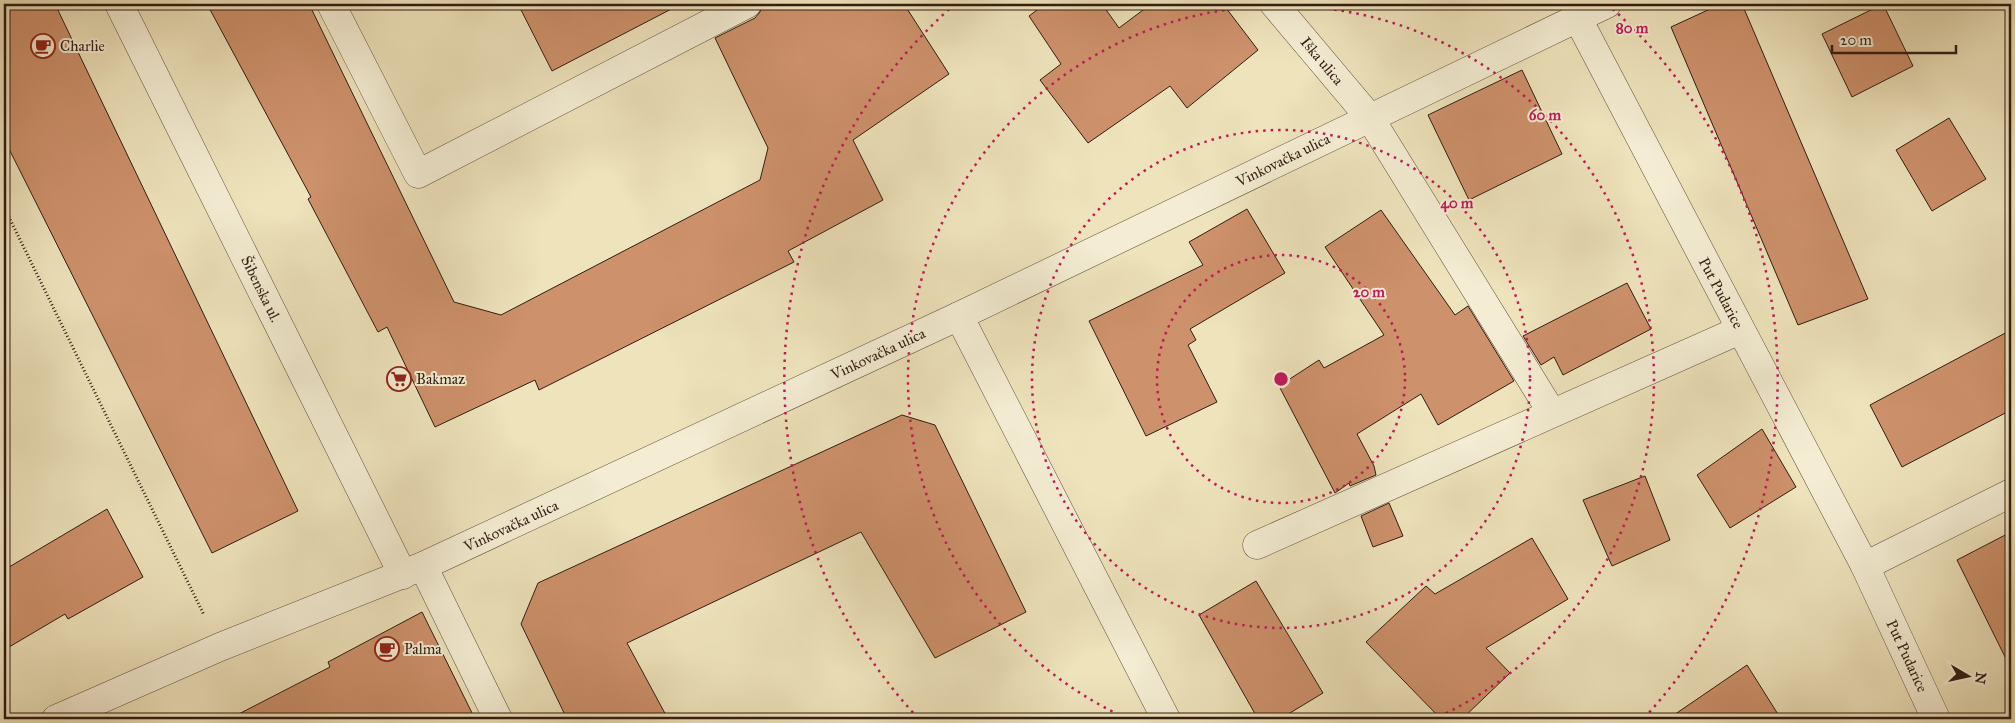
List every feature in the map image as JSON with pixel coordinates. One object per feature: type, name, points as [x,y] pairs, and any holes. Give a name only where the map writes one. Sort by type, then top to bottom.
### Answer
[{"type":"street","name":"Šibenska ul.","points":[[119,4],[413,571],[498,719]]},
{"type":"street","points":[[331,4],[418,174],[747,4]]},
{"type":"street","name":"Iška ulica","points":[[1274,4],[1370,118],[1552,413]]},
{"type":"street","name":"Vinkovačka ulica","points":[[56,719],[220,647],[413,571],[959,316],[1607,4]]},
{"type":"street","name":"Put Pudarice","points":[[1578,19],[1865,566],[1936,719]]},
{"type":"street","points":[[959,316],[1166,719]]},
{"type":"street","points":[[1257,545],[1740,330]]},
{"type":"street","points":[[1865,566],[2011,493]]},
{"type":"path","points":[[4,207],[220,647]]},
{"type":"building","points":[[4,4],[55,4],[298,511],[212,553],[4,139]]},
{"type":"building","points":[[207,4],[309,4],[454,302],[501,315],[760,180],[768,148],[715,38],[755,18],[760,12],[762,4],[904,4],[949,74],[853,140],[883,200],[788,251],[794,262],[539,390],[535,380],[435,427],[387,327],[378,332],[308,199],[311,197]]},
{"type":"building","points":[[518,4],[681,4],[552,71]]},
{"type":"building","points":[[698,4],[713,4],[701,10]]},
{"type":"building","points":[[1045,4],[1102,4],[1119,28],[1151,4],[1223,4],[1258,50],[1187,108],[1170,86],[1088,143],[1040,80],[1061,64],[1029,16]]},
{"type":"building","points":[[1721,4],[1742,4],[1868,299],[1798,325],[1671,27]]},
{"type":"building","points":[[1883,4],[1913,66],[1852,97],[1822,34]]},
{"type":"building","points":[[1522,70],[1562,154],[1469,200],[1428,115]]},
{"type":"building","points":[[1949,118],[1986,179],[1932,211],[1896,150]]},
{"type":"building","points":[[1247,209],[1285,273],[1190,329],[1196,340],[1188,345],[1217,402],[1146,436],[1089,321],[1203,265],[1189,242]]},
{"type":"building","points":[[1381,210],[1455,315],[1468,306],[1514,381],[1438,425],[1421,394],[1357,434],[1374,466],[1376,475],[1350,486],[1349,483],[1335,493],[1279,386],[1319,360],[1324,368],[1384,335],[1325,247]]},
{"type":"building","points":[[1627,283],[1651,329],[1563,375],[1554,357],[1541,365],[1523,336]]},
{"type":"building","points":[[2011,330],[2011,410],[1902,467],[1870,405]]},
{"type":"building","points":[[902,415],[935,425],[1026,612],[935,658],[861,532],[627,643],[668,719],[567,719],[521,624],[538,583]]},
{"type":"building","points":[[1762,429],[1796,487],[1730,528],[1697,475]]},
{"type":"building","points":[[1645,476],[1670,540],[1612,566],[1583,500]]},
{"type":"building","points":[[1389,503],[1403,536],[1373,547],[1361,516]]},
{"type":"building","points":[[107,509],[143,577],[68,619],[65,614],[4,650],[4,570]]},
{"type":"building","points":[[2011,532],[2011,669],[1957,560]]},
{"type":"building","points":[[1532,538],[1568,599],[1486,648],[1510,673],[1462,719],[1441,719],[1366,642],[1426,586],[1435,594]]},
{"type":"building","points":[[1256,581],[1323,693],[1280,719],[1258,719],[1199,615]]},
{"type":"building","points":[[422,612],[475,719],[229,719],[330,667],[328,662]]},
{"type":"building","points":[[1747,665],[1781,719],[1668,719]]},
{"type":"place","name":"Charlie","points":[[43,46]]},
{"type":"place","name":"Bakmaz","points":[[399,379]]},
{"type":"place","name":"Palma","points":[[387,649]]}]
